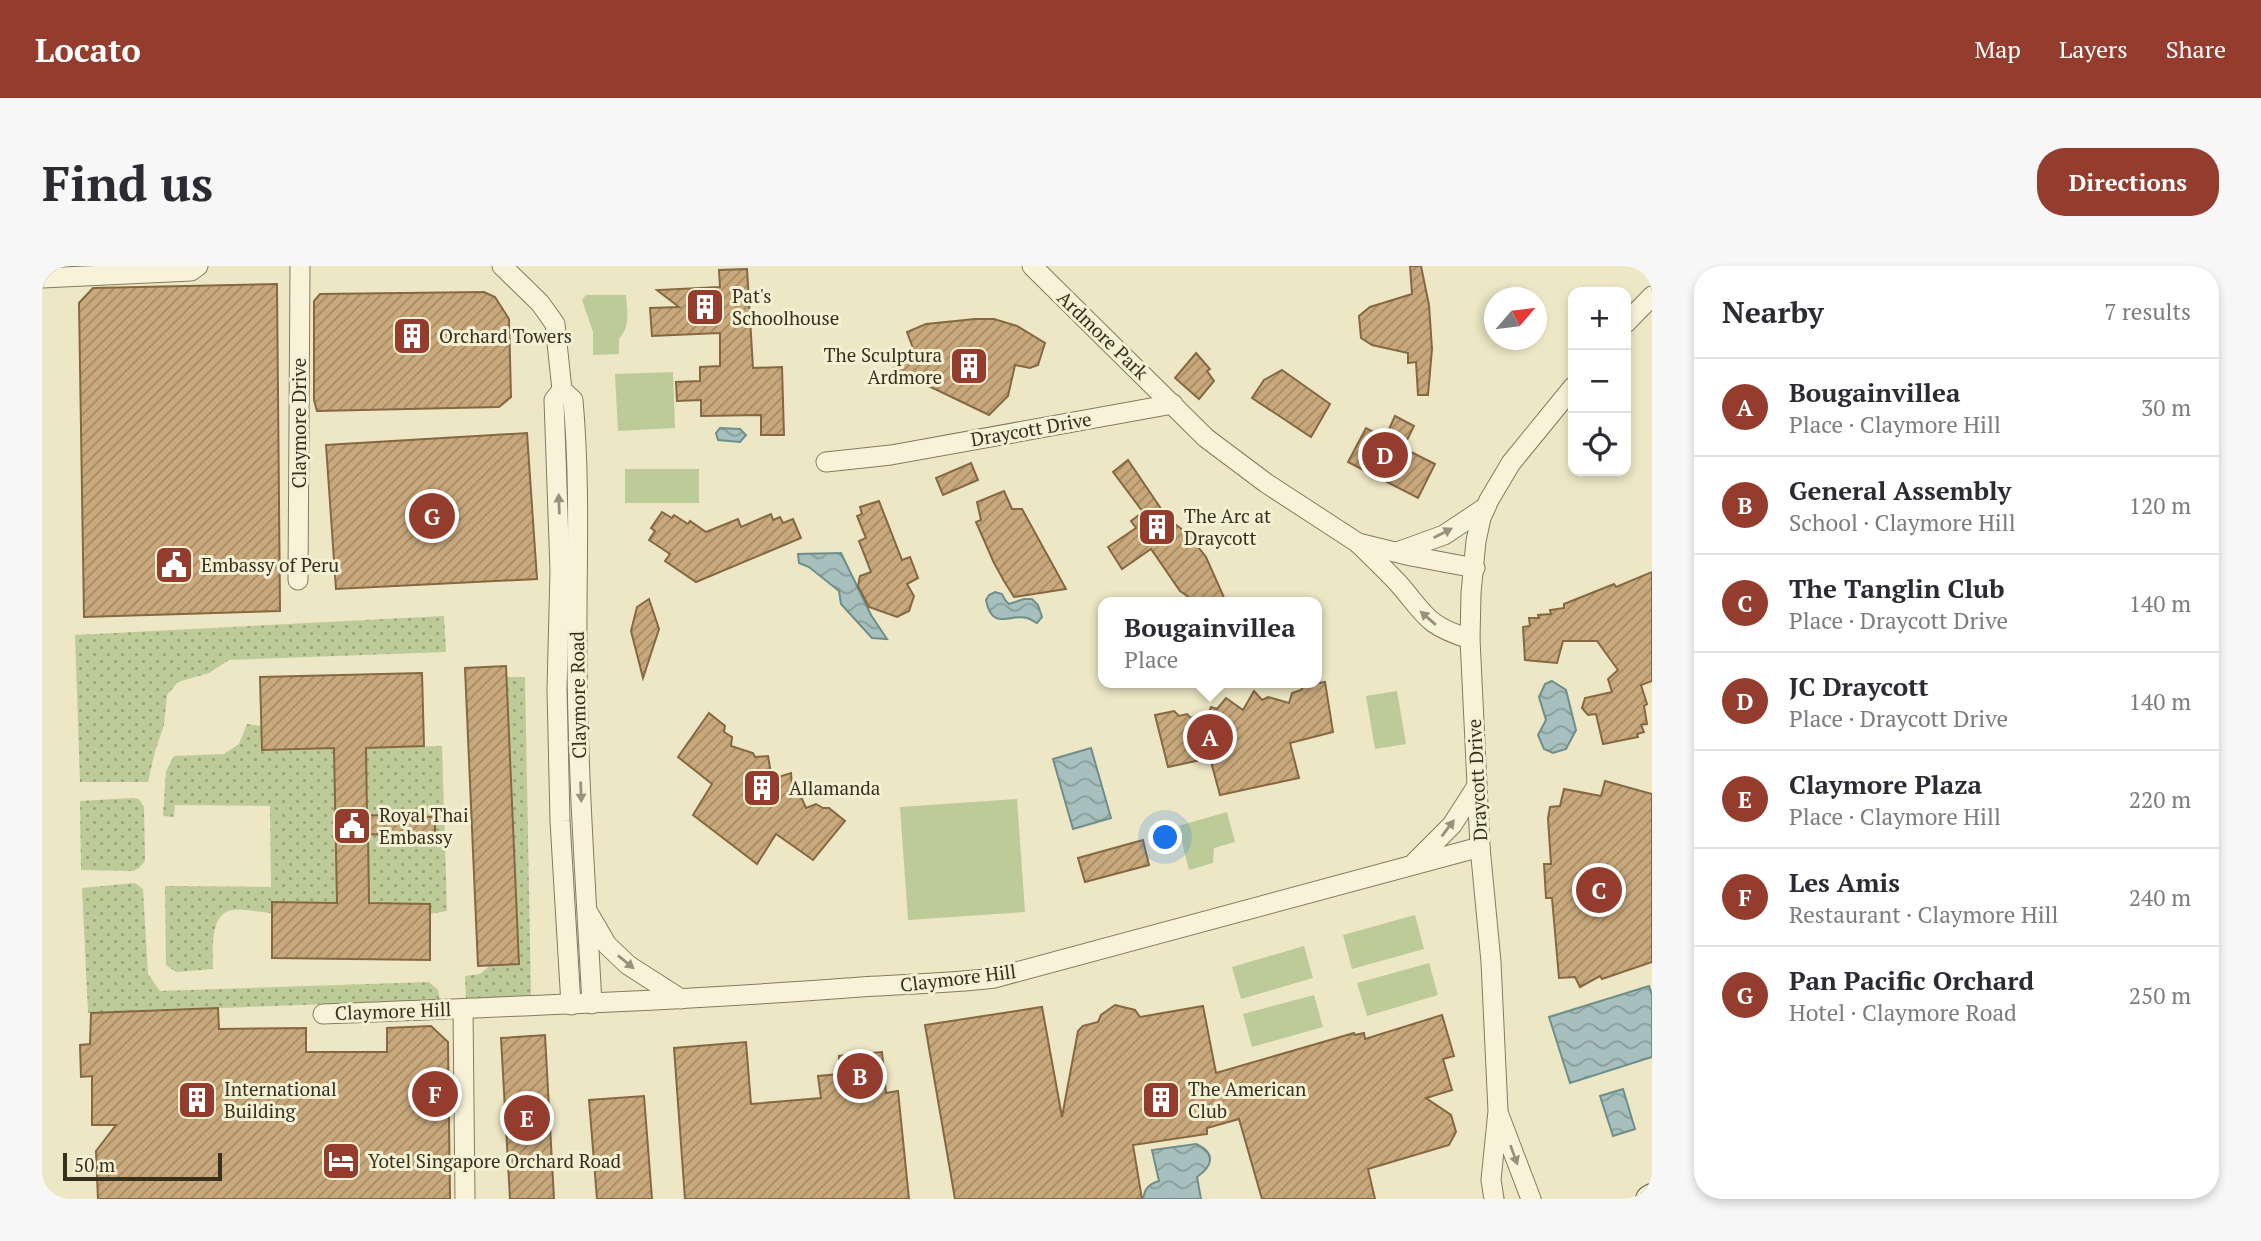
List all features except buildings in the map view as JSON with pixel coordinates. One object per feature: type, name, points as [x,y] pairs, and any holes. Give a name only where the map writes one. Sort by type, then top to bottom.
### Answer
[{"type":"street","points":[[42,278],[191,271],[198,266]]},
{"type":"street","name":"Claymore Drive","points":[[298,580],[300,266]]},
{"type":"street","name":"Claymore Road","points":[[502,266],[540,303],[555,324],[562,390],[573,400],[583,861],[592,1004]]},
{"type":"street","name":"Ardmore Park","points":[[1032,266],[1173,404]]},
{"type":"street","points":[[1631,318],[1652,296]]},
{"type":"street","name":"Claymore Road","points":[[562,390],[554,400],[561,571],[557,689],[559,821],[571,1005]]},
{"type":"street","points":[[1397,552],[1444,535],[1486,507],[1511,463],[1568,393]]},
{"type":"street","points":[[1173,404],[1206,438],[1266,483],[1358,543],[1398,583],[1430,621],[1446,631],[1470,639]]},
{"type":"street","name":"Draycott Drive","points":[[826,462],[891,455],[1173,404]]},
{"type":"street","name":"Draycott Drive","points":[[1486,507],[1476,541],[1470,639],[1480,847],[1491,962],[1497,1111],[1491,1180],[1494,1199]]},
{"type":"street","points":[[1358,543],[1475,568]]},
{"type":"street","points":[[1412,865],[1452,825],[1477,786]]},
{"type":"street","name":"Claymore Hill","points":[[323,1014],[592,1004],[994,978],[1480,847]]},
{"type":"street","points":[[587,910],[607,945],[628,965],[681,999]]},
{"type":"street","name":"Claymore Hill","points":[[463,1009],[465,1199]]},
{"type":"street","name":"Draycott Drive","points":[[1497,1111],[1531,1199]]},
{"type":"green space","points":[[586,295],[626,295],[627,324],[619,339],[619,354],[593,355],[593,332],[582,300]]},
{"type":"green space","points":[[673,372],[675,428],[618,431],[615,374]]},
{"type":"green space","points":[[625,469],[699,469],[699,503],[625,503]]},
{"type":"green space","points":[[444,616],[446,652],[229,660],[209,673],[178,682],[167,695],[164,725],[148,782],[80,782],[75,635]]},
{"type":"green space","points":[[501,677],[525,677],[531,996],[466,999],[465,976],[480,974],[505,953]]},
{"type":"green space","points":[[1397,691],[1406,744],[1375,749],[1366,696]]},
{"type":"green space","points":[[247,724],[261,726],[262,750],[334,748],[337,903],[273,902],[272,913],[238,910],[225,912],[216,925],[214,934],[213,969],[176,972],[166,965],[165,886],[271,887],[270,806],[175,805],[174,817],[163,816],[166,771],[174,756],[224,754],[239,744]]},
{"type":"green space","points":[[442,746],[447,911],[430,914],[430,904],[369,903],[366,748]]},
{"type":"green space","points":[[139,799],[144,807],[145,861],[133,871],[81,870],[80,801]]},
{"type":"green space","points":[[1017,799],[1025,912],[908,920],[900,807]]},
{"type":"green space","points":[[1227,812],[1235,842],[1214,848],[1213,863],[1189,870],[1178,826]]},
{"type":"green space","points":[[135,883],[143,889],[148,974],[160,991],[429,982],[438,990],[440,1000],[88,1013],[82,888]]},
{"type":"green space","points":[[1415,915],[1424,949],[1352,969],[1343,935]]},
{"type":"green space","points":[[1304,946],[1313,978],[1241,999],[1232,967]]},
{"type":"green space","points":[[1429,963],[1438,995],[1367,1016],[1357,983]]},
{"type":"green space","points":[[1314,995],[1323,1027],[1252,1047],[1243,1014]]},
{"type":"water","points":[[720,428],[740,429],[746,435],[740,442],[718,440],[716,433]]},
{"type":"water","points":[[841,553],[871,615],[887,639],[872,638],[841,604],[839,591],[809,567],[799,563],[798,554]]},
{"type":"water","points":[[995,592],[1002,594],[1009,604],[1032,599],[1038,605],[1042,617],[1037,623],[1028,618],[1003,619],[993,616],[986,600]]},
{"type":"water","points":[[1552,681],[1566,690],[1576,730],[1566,749],[1553,753],[1544,749],[1538,735],[1546,720],[1539,697],[1545,684]]},
{"type":"water","points":[[1091,748],[1111,818],[1073,829],[1053,759]]},
{"type":"water","points":[[1649,986],[1652,995],[1652,1057],[1570,1083],[1549,1017]]},
{"type":"water","points":[[1623,1089],[1635,1129],[1613,1136],[1600,1096]]},
{"type":"water","points":[[1196,1144],[1207,1151],[1210,1160],[1197,1177],[1201,1199],[1143,1199],[1148,1187],[1159,1181],[1152,1150]]},
{"type":"place","name":"Pat's Schoolhouse","points":[[705,307]]},
{"type":"place","name":"Orchard Towers","points":[[412,336]]},
{"type":"place","name":"The Sculptura Ardmore","points":[[969,366]]},
{"type":"place","name":"JC Draycott","points":[[1385,455]]},
{"type":"place","name":"Pan Pacific Orchard","points":[[432,516]]},
{"type":"place","name":"The Arc at Draycott","points":[[1157,527]]},
{"type":"place","name":"Embassy of Peru","points":[[174,565]]},
{"type":"place","name":"Bougainvillea","points":[[1210,737]]},
{"type":"place","name":"Allamanda","points":[[762,788]]},
{"type":"place","name":"Royal Thai Embassy","points":[[352,826]]},
{"type":"place","name":"The Tanglin Club","points":[[1599,890]]},
{"type":"place","name":"General Assembly","points":[[860,1076]]},
{"type":"place","name":"Les Amis","points":[[435,1094]]},
{"type":"place","name":"International Building","points":[[197,1100]]},
{"type":"place","name":"The American Club","points":[[1161,1100]]},
{"type":"place","name":"Claymore Plaza","points":[[527,1118]]},
{"type":"place","name":"Yotel Singapore Orchard Road","points":[[341,1161]]}]
